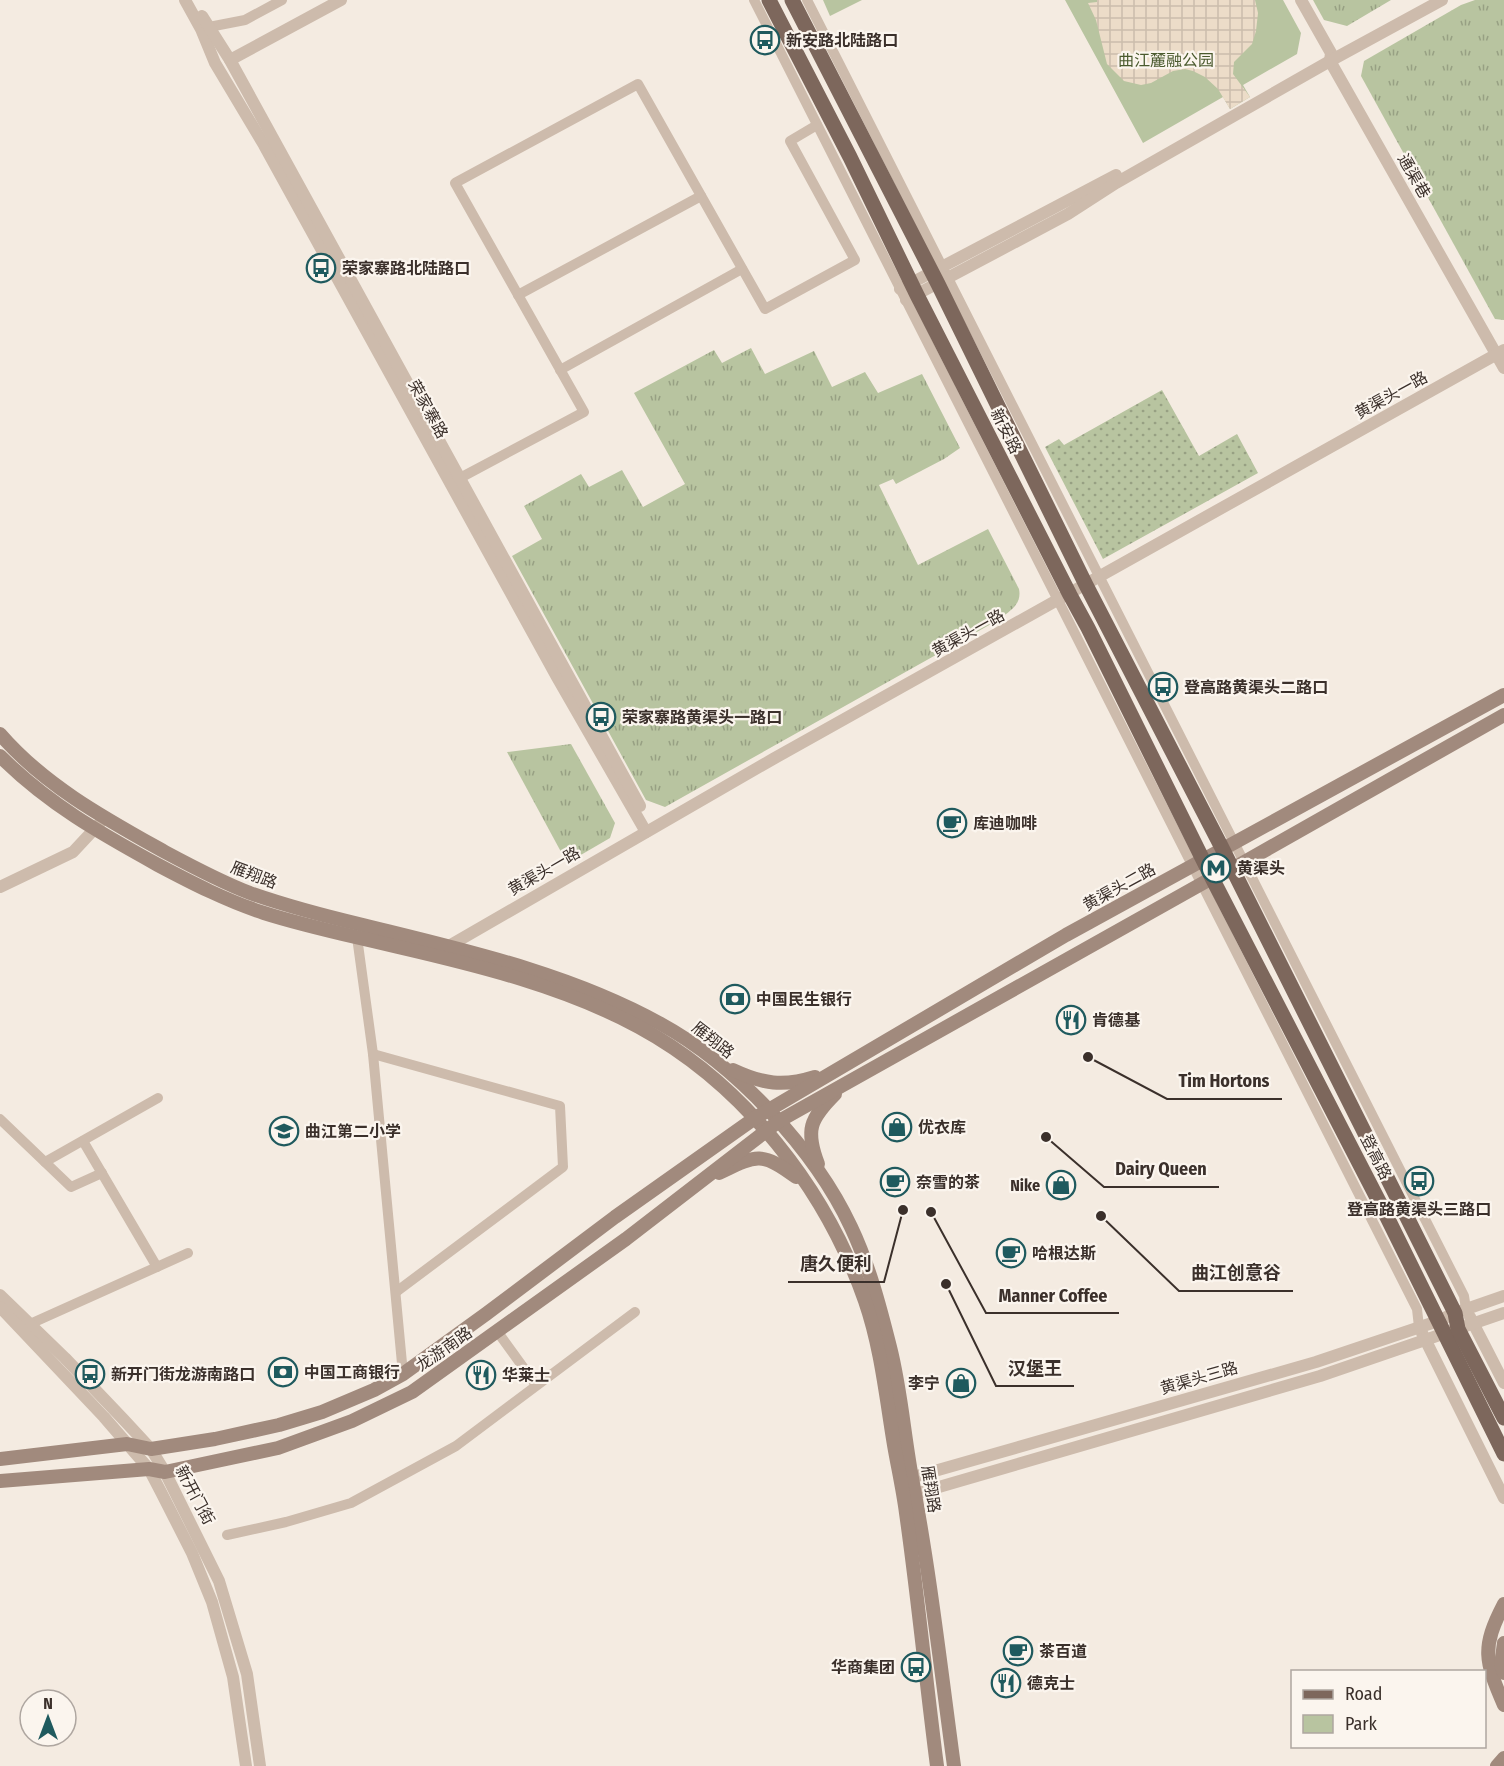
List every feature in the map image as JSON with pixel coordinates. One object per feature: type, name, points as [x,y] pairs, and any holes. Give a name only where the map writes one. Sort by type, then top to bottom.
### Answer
[{"type":"main road","name":"新安路","points":[[770,0],[909,292],[1064,598],[1088,628],[1207,881]]},
{"type":"main road","name":"新安路","points":[[792,0],[940,276],[1238,866]]},
{"type":"main road","name":"黄渠头二路","points":[[755,1118],[1066,935],[1504,695]]},
{"type":"main road","points":[[778,1121],[1207,881],[1238,866],[1504,715]]},
{"type":"main road","name":"雁翔路","points":[[0,734],[14,749],[74,799],[189,864],[249,892],[317,913],[449,946],[565,981],[608,998],[672,1030],[694,1044],[736,1078],[778,1121],[825,1183],[845,1215],[859,1244],[880,1309],[898,1384],[906,1480]]},
{"type":"main road","name":"雁翔路","points":[[0,756],[54,802],[94,830],[234,902],[262,912],[490,970],[598,1007],[640,1028],[685,1056],[737,1098],[766,1130],[805,1183],[845,1253],[870,1315],[910,1496],[954,1766]]},
{"type":"main road","name":"登高路","points":[[1238,866],[1461,1311],[1447,1328]]},
{"type":"main road","name":"登高路","points":[[1207,881],[1447,1328],[1504,1418]]},
{"type":"main road","points":[[712,1059],[753,1079],[766,1082],[795,1082],[835,1071]]},
{"type":"main road","points":[[825,1183],[811,1144],[813,1123],[817,1112],[848,1082]]},
{"type":"main road","name":"龙游南路","points":[[0,1459],[128,1444],[151,1449],[215,1439],[279,1425],[322,1412],[374,1390],[403,1374],[615,1217],[755,1118]]},
{"type":"main road","name":"龙游南路","points":[[0,1481],[149,1469],[165,1472],[278,1448],[352,1421],[412,1392],[701,1182],[778,1121]]},
{"type":"main road","points":[[701,1182],[744,1160],[758,1158],[777,1163],[805,1183]]},
{"type":"main road","name":"登高路","points":[[1447,1328],[1504,1454]]},
{"type":"main road","name":"雁翔路","points":[[910,1496],[937,1766]]},
{"type":"main road","points":[[1504,1604],[1491,1629],[1487,1649],[1491,1673],[1504,1705]]},
{"type":"main road","points":[[1504,1643],[1501,1665],[1504,1673]]},
{"type":"main road","points":[[1497,1766],[1504,1758]]},
{"type":"street","name":"荣家寨路","points":[[185,0],[201,29],[215,63],[264,145],[557,678],[649,830]]},
{"type":"street","name":"荣家寨路","points":[[194,0],[208,27],[230,60],[460,478],[649,830]]},
{"type":"street","points":[[208,27],[245,20],[282,0]]},
{"type":"street","points":[[230,60],[341,0]]},
{"type":"street","points":[[754,0],[817,125],[909,292],[1068,214],[1116,183],[1425,0]]},
{"type":"street","points":[[807,0],[940,276]]},
{"type":"street","name":"通渠巷","points":[[1301,0],[1330,57],[1500,352],[1504,368]]},
{"type":"street","points":[[1330,57],[1442,0]]},
{"type":"street","points":[[460,478],[584,412],[455,183],[638,84],[765,309],[855,260],[790,141],[817,125]]},
{"type":"street","points":[[518,294],[701,196]]},
{"type":"street","points":[[560,370],[742,269]]},
{"type":"street","name":"黄渠头一路","points":[[449,946],[649,830],[1500,352]]},
{"type":"street","points":[[0,887],[73,852],[104,817]]},
{"type":"street","points":[[1207,881],[1417,1309],[1419,1327],[1504,1498]]},
{"type":"street","points":[[357,937],[373,1054],[403,1374]]},
{"type":"street","points":[[373,1054],[560,1106],[563,1167],[396,1292]]},
{"type":"street","points":[[45,1162],[158,1098]]},
{"type":"street","points":[[0,1119],[71,1187],[102,1173]]},
{"type":"street","points":[[83,1140],[157,1267]]},
{"type":"street","points":[[30,1324],[188,1253]]},
{"type":"street","name":"新开门街","points":[[0,1295],[85,1377],[151,1449],[165,1472],[219,1581],[247,1674],[260,1766]]},
{"type":"street","points":[[1504,1296],[1461,1311],[1474,1324],[1504,1383]]},
{"type":"street","name":"新开门街","points":[[0,1307],[57,1365],[149,1469],[192,1553],[212,1602],[233,1677],[246,1766]]},
{"type":"street","points":[[227,1535],[286,1522],[351,1503],[456,1446],[635,1312]]},
{"type":"street","name":"黄渠头三路","points":[[906,1480],[1316,1362],[1419,1327],[1447,1328],[1474,1324],[1504,1313]]},
{"type":"street","name":"黄渠头三路","points":[[910,1496],[1320,1376],[1425,1340],[1447,1328]]},
{"type":"street","points":[[497,1331],[536,1385]]},
{"type":"green space","points":[[823,0],[862,0],[830,16]]},
{"type":"green space","name":"曲江麓融公园","points":[[1065,0],[1283,0],[1301,33],[1297,54],[1243,85],[1250,97],[1230,109],[1223,97],[1143,143]]},
{"type":"green space","points":[[1313,0],[1391,0],[1347,26],[1324,20]]},
{"type":"green space","points":[[1475,0],[1504,0],[1504,320],[1495,319],[1361,76],[1364,61],[1461,5]]},
{"type":"green space","points":[[751,348],[765,374],[814,351],[832,387],[865,372],[878,393],[922,374],[960,448],[896,484],[893,479],[879,485],[918,565],[988,529],[1019,589],[1019,599],[1015,606],[1000,619],[665,807],[646,800],[512,556],[542,539],[524,506],[581,474],[589,487],[622,470],[643,507],[685,484],[634,393],[714,350],[722,363]]},
{"type":"green space","points":[[1162,390],[1199,456],[1237,434],[1258,473],[1103,559],[1045,447],[1059,439],[1064,445]]},
{"type":"green space","points":[[571,744],[615,823],[610,838],[567,863],[507,752]]},
{"type":"shaded area","points":[[1097,0],[1255,0],[1258,13],[1256,31],[1252,44],[1234,62],[1233,74],[1250,97],[1230,109],[1218,89],[1205,77],[1185,69],[1173,71],[1151,83],[1141,85],[1124,81],[1107,64],[1096,20],[1088,3],[1097,2]]},
{"type":"place","name":"新安路北陆路口","points":[[765,40]]},
{"type":"place","name":"荣家寨路北陆路口","points":[[321,268]]},
{"type":"place","name":"登高路黄渠头二路口","points":[[1163,687]]},
{"type":"place","name":"荣家寨路黄渠头一路口","points":[[601,717]]},
{"type":"place","name":"库迪咖啡","points":[[952,823]]},
{"type":"place","name":"黄渠头","points":[[1216,868]]},
{"type":"place","name":"中国民生银行","points":[[735,999]]},
{"type":"place","name":"肯德基","points":[[1071,1020]]},
{"type":"place","name":"Tim Hortons","points":[[1088,1057]]},
{"type":"place","name":"优衣库","points":[[897,1127]]},
{"type":"place","name":"曲江第二小学","points":[[284,1131]]},
{"type":"place","name":"Dairy Queen","points":[[1046,1137]]},
{"type":"place","name":"登高路黄渠头三路口","points":[[1419,1181]]},
{"type":"place","name":"奈雪的茶","points":[[895,1182]]},
{"type":"place","name":"Nike","points":[[1061,1185]]},
{"type":"place","name":"唐久便利","points":[[903,1210]]},
{"type":"place","name":"Manner Coffee","points":[[931,1212]]},
{"type":"place","name":"曲江创意谷","points":[[1101,1216]]},
{"type":"place","name":"哈根达斯","points":[[1011,1253]]},
{"type":"place","name":"汉堡王","points":[[946,1284]]},
{"type":"place","name":"中国工商银行","points":[[283,1372]]},
{"type":"place","name":"新开门街龙游南路口","points":[[90,1374]]},
{"type":"place","name":"华莱士","points":[[481,1375]]},
{"type":"place","name":"李宁","points":[[961,1383]]},
{"type":"place","name":"茶百道","points":[[1018,1651]]},
{"type":"place","name":"华商集团","points":[[916,1667]]},
{"type":"place","name":"德克士","points":[[1006,1683]]}]
